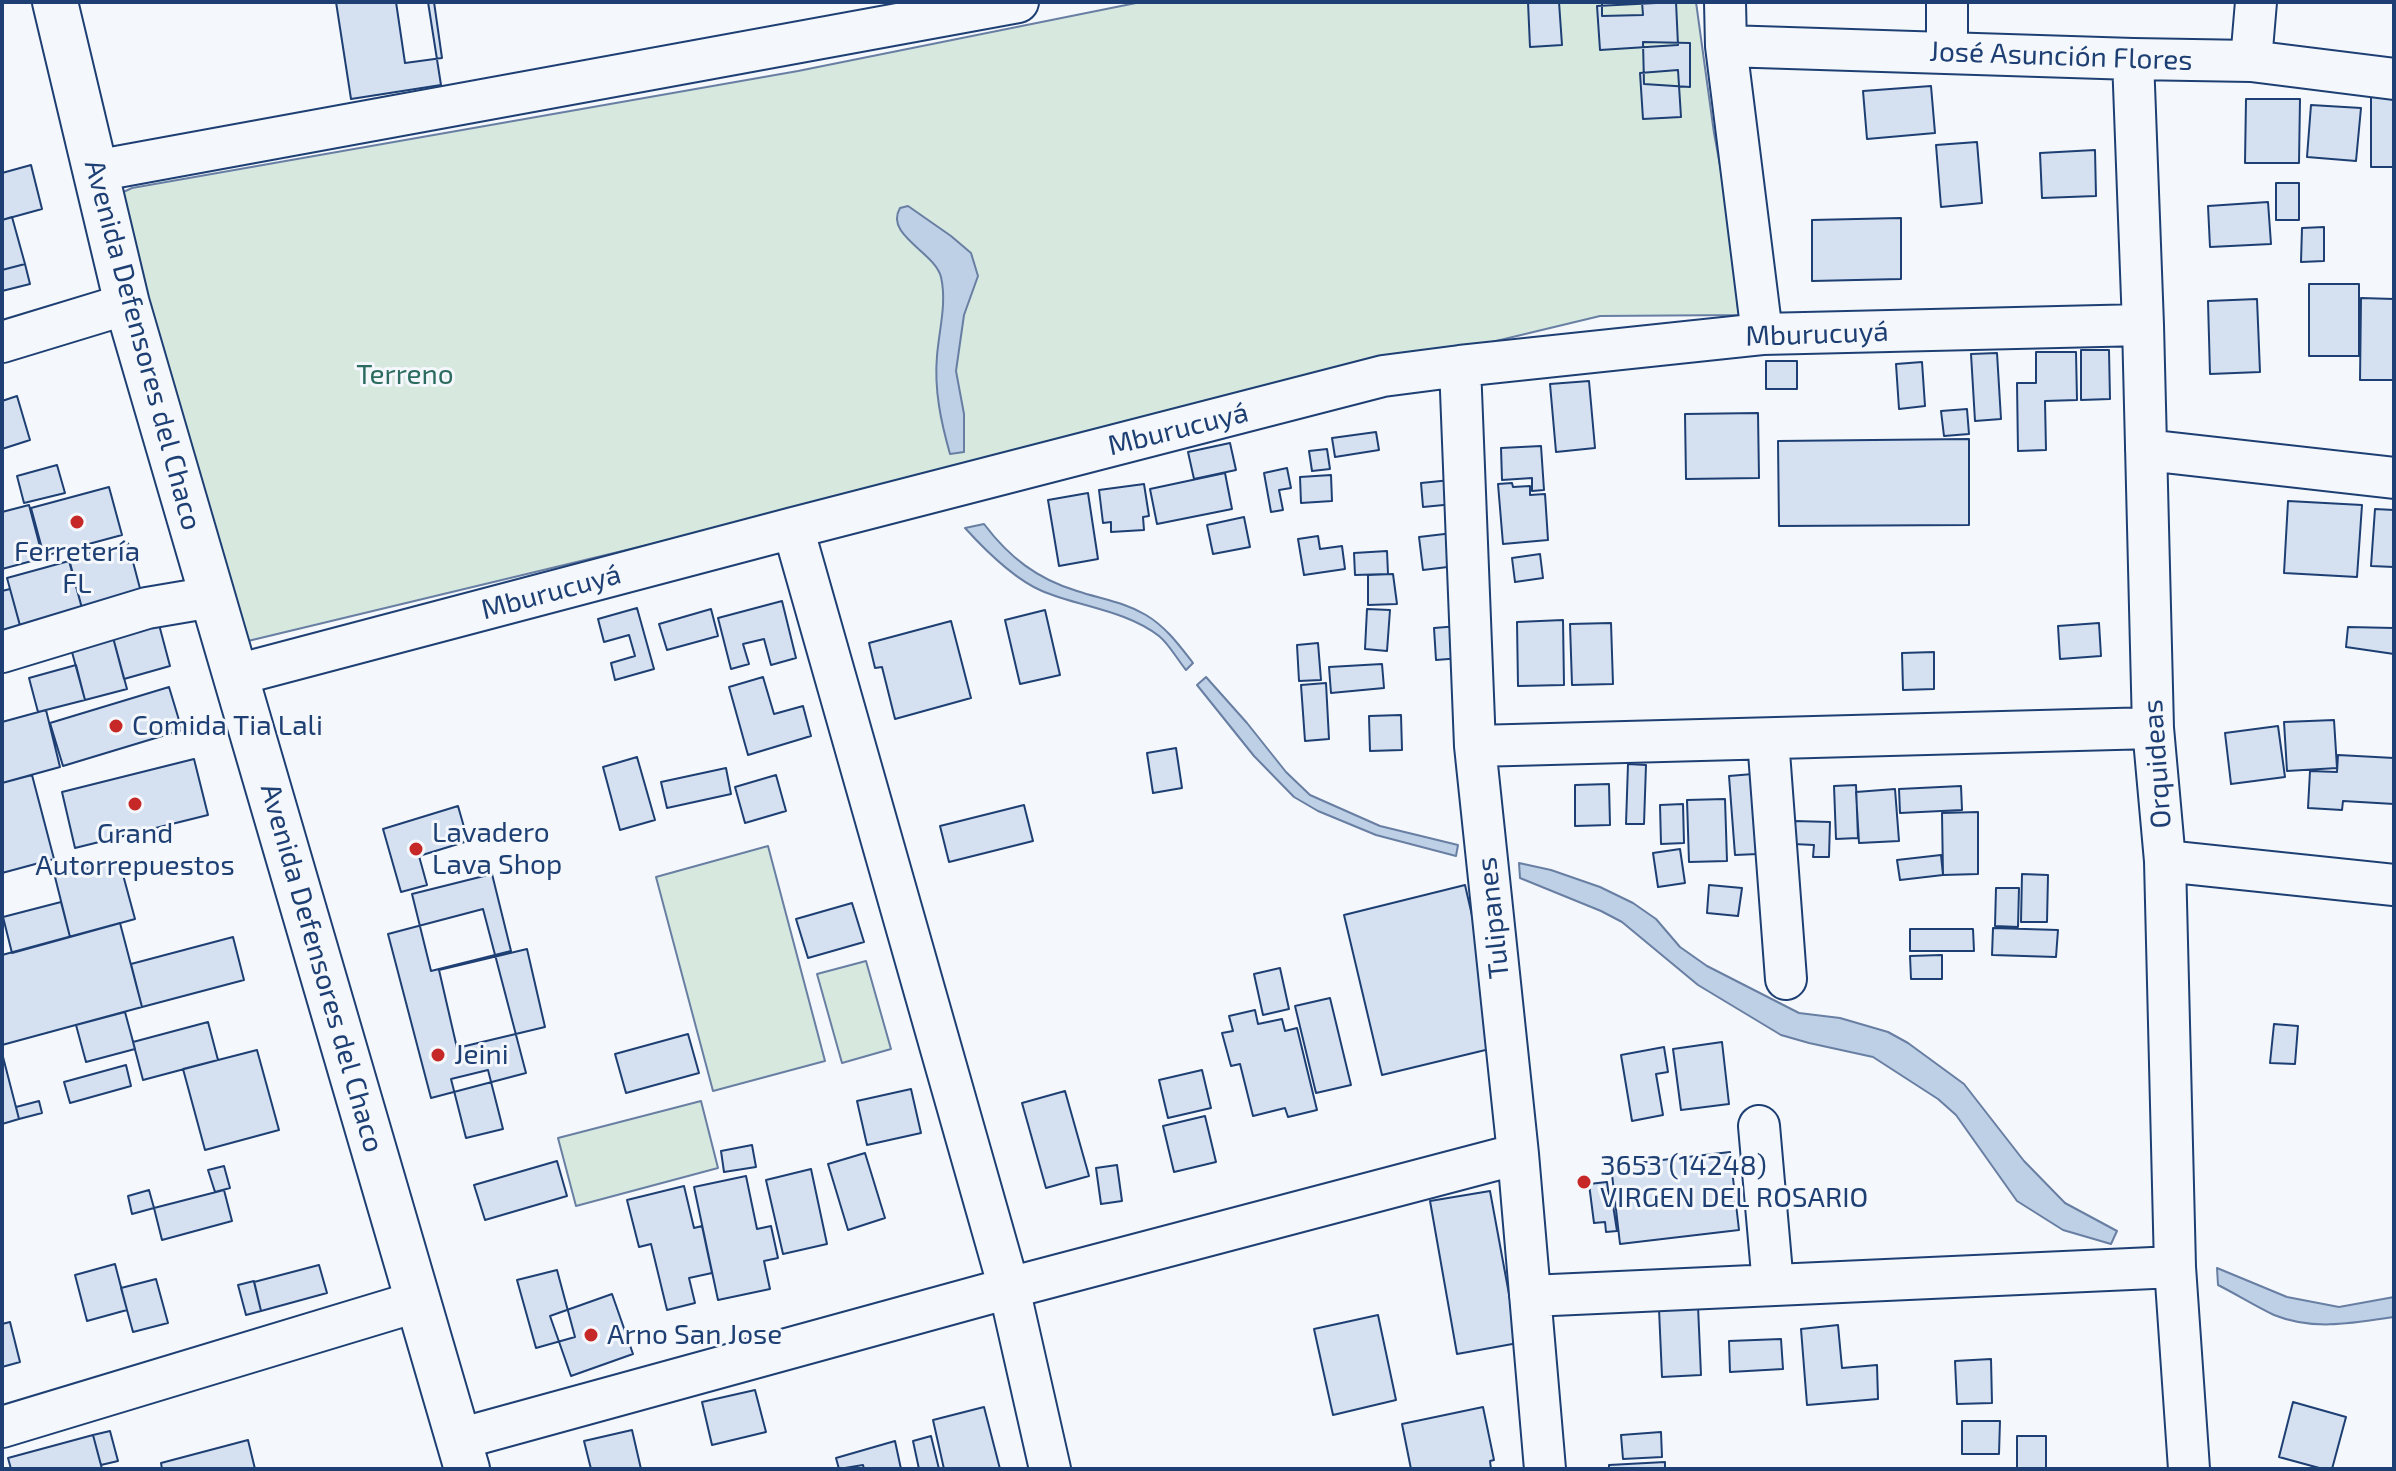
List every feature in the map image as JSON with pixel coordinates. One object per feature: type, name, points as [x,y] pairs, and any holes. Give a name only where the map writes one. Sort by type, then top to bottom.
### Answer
[{"type":"main road","name":"Avenida Defensores del Chaco","points":[[55,2],[127,304],[463,1454]]},
{"type":"street","points":[[95,171],[1018,2]]},
{"type":"street","points":[[1725,2],[1726,46],[1762,334]]},
{"type":"street","points":[[1947,2],[1947,53]]},
{"type":"street","points":[[2251,61],[2256,2]]},
{"type":"street","name":"José Asunción Flores","points":[[1726,46],[2251,61],[2394,79]]},
{"type":"street","name":"Orquideas","points":[[2133,59],[2153,728],[2165,861],[2175,1267],[2189,1469]]},
{"type":"street","points":[[2,342],[127,304]]},
{"type":"street","name":"Mburucuyá","points":[[236,675],[1383,376],[1762,334],[2143,325]]},
{"type":"street","name":"Tulipanes","points":[[1460,366],[1475,746],[1518,1154],[1545,1469]]},
{"type":"street","points":[[2146,450],[2394,478]]},
{"type":"street","points":[[793,528],[1009,1288],[1050,1469]]},
{"type":"street","points":[[2,652],[147,608],[212,597]]},
{"type":"street","points":[[1475,746],[2153,728]]},
{"type":"street","points":[[1768,739],[1786,979]]},
{"type":"street","points":[[2165,861],[2394,885]]},
{"type":"street","points":[[1759,1126],[1773,1285]]},
{"type":"street","points":[[463,1454],[1009,1288],[1518,1154]]},
{"type":"street","points":[[1530,1296],[2175,1267]]},
{"type":"street","points":[[2,1427],[419,1301]]},
{"type":"green space","name":"Terreno","points":[[1141,2],[1696,2],[1714,133],[1745,300],[1737,301],[1739,315],[1600,316],[248,641],[102,202],[132,188],[798,71]]},
{"type":"green space","points":[[768,846],[825,1061],[713,1091],[656,877]]},
{"type":"green space","points":[[866,961],[891,1049],[842,1063],[817,974]]},
{"type":"green space","points":[[701,1101],[718,1168],[576,1206],[558,1138]]},
{"type":"water","points":[[908,206],[971,253],[978,276],[964,315],[956,371],[964,414],[964,452],[950,454],[939,406],[936,369],[943,307],[941,277],[930,259],[899,227],[897,218],[900,208]]},
{"type":"water","points":[[984,524],[1014,557],[1049,580],[1146,615],[1172,637],[1193,663],[1186,670],[1163,639],[1132,620],[1042,591],[1021,579],[965,528]]},
{"type":"water","points":[[1206,677],[1286,772],[1310,795],[1380,826],[1458,845],[1456,856],[1376,835],[1318,811],[1294,797],[1254,756],[1197,685]]},
{"type":"water","points":[[1519,863],[1600,887],[1633,903],[1656,919],[1680,947],[1707,966],[1799,1013],[1840,1018],[1888,1032],[1908,1043],[1964,1084],[2024,1161],[2065,1203],[2117,1231],[2111,1244],[2063,1230],[2017,1201],[1956,1115],[1938,1099],[1873,1057],[1781,1035],[1698,985],[1622,922],[1520,878]]},
{"type":"water","points":[[2217,1268],[2287,1297],[2339,1307],[2394,1297],[2394,1317],[2334,1324],[2289,1320],[2218,1285]]},
{"type":"building","points":[[336,2],[428,2],[441,85],[351,99]]},
{"type":"building","points":[[396,2],[434,2],[442,58],[405,63]]},
{"type":"building","points":[[1528,2],[1559,2],[1562,45],[1530,47]]},
{"type":"building","points":[[1602,2],[1642,2],[1643,15],[1602,16]]},
{"type":"building","points":[[1676,2],[1678,45],[1600,50],[1597,6]]},
{"type":"building","points":[[1643,42],[1690,43],[1690,87],[1644,84]]},
{"type":"building","points":[[1678,70],[1681,117],[1643,119],[1640,73]]},
{"type":"building","points":[[2371,84],[2394,84],[2394,167],[2371,167]]},
{"type":"building","points":[[1931,86],[1935,133],[1867,139],[1863,91]]},
{"type":"building","points":[[2246,99],[2300,99],[2299,163],[2245,163]]},
{"type":"building","points":[[2311,105],[2361,108],[2356,161],[2307,157]]},
{"type":"building","points":[[1977,142],[1982,203],[1941,207],[1936,145]]},
{"type":"building","points":[[2095,150],[2096,196],[2042,198],[2040,153]]},
{"type":"building","points":[[31,165],[42,209],[2,220],[2,173]]},
{"type":"building","points":[[2276,183],[2299,183],[2299,220],[2276,220]]},
{"type":"building","points":[[2268,202],[2271,244],[2210,247],[2208,206]]},
{"type":"building","points":[[12,217],[25,264],[2,270],[2,220]]},
{"type":"building","points":[[1901,218],[1901,279],[1812,281],[1812,220]]},
{"type":"building","points":[[2324,227],[2324,261],[2301,262],[2302,228]]},
{"type":"building","points":[[25,264],[30,284],[2,291],[2,270]]},
{"type":"building","points":[[2309,284],[2359,284],[2359,356],[2309,356]]},
{"type":"building","points":[[2361,298],[2394,299],[2394,380],[2360,380]]},
{"type":"building","points":[[2257,299],[2260,372],[2210,374],[2208,301]]},
{"type":"building","points":[[2081,350],[2109,350],[2110,399],[2081,400]]},
{"type":"building","points":[[2036,352],[2076,352],[2077,400],[2045,401],[2046,450],[2018,451],[2017,383],[2036,383]]},
{"type":"building","points":[[1997,353],[2001,419],[1975,421],[1971,354]]},
{"type":"building","points":[[1766,361],[1797,361],[1797,389],[1766,389]]},
{"type":"building","points":[[1922,362],[1925,406],[1899,409],[1896,364]]},
{"type":"building","points":[[1589,381],[1595,448],[1556,452],[1550,384]]},
{"type":"building","points":[[17,396],[30,440],[2,449],[2,401]]},
{"type":"building","points":[[1967,409],[1969,434],[1944,436],[1941,411]]},
{"type":"building","points":[[1758,413],[1759,478],[1686,479],[1685,414]]},
{"type":"building","points":[[1376,432],[1379,450],[1335,457],[1332,438]]},
{"type":"building","points":[[1969,439],[1969,525],[1779,526],[1778,441]]},
{"type":"building","points":[[1230,443],[1236,470],[1194,479],[1188,452]]},
{"type":"building","points":[[1541,446],[1544,490],[1532,491],[1532,478],[1502,480],[1501,448]]},
{"type":"building","points":[[1327,449],[1330,469],[1312,471],[1309,451]]},
{"type":"building","points":[[57,465],[65,493],[24,503],[17,476]]},
{"type":"building","points":[[1287,468],[1291,488],[1279,490],[1283,510],[1271,512],[1264,473]]},
{"type":"building","points":[[1225,473],[1232,509],[1157,524],[1150,489]]},
{"type":"building","points":[[1331,475],[1332,501],[1301,503],[1300,477]]},
{"type":"building","points":[[1451,480],[1454,504],[1423,507],[1421,483]]},
{"type":"building","points":[[1512,483],[1513,487],[1530,486],[1530,495],[1545,494],[1548,540],[1503,544],[1498,484]]},
{"type":"building","points":[[1144,484],[1149,516],[1143,517],[1144,530],[1111,532],[1111,522],[1103,523],[1099,490]]},
{"type":"building","name":"Ferretería FL","points":[[109,487],[122,535],[44,556],[31,508]]},
{"type":"building","points":[[1088,493],[1098,559],[1059,566],[1048,500]]},
{"type":"building","points":[[2288,501],[2362,505],[2357,577],[2284,573]]},
{"type":"building","points":[[29,505],[43,558],[2,569],[2,512]]},
{"type":"building","points":[[2375,509],[2394,510],[2394,567],[2371,566]]},
{"type":"building","points":[[1244,517],[1250,547],[1213,554],[1207,525]]},
{"type":"building","points":[[1453,533],[1456,566],[1423,570],[1419,537]]},
{"type":"building","points":[[1318,536],[1320,549],[1342,546],[1345,569],[1304,575],[1298,539]]},
{"type":"building","points":[[128,543],[142,596],[83,612],[69,559]]},
{"type":"building","points":[[1387,551],[1388,574],[1355,575],[1354,553]]},
{"type":"building","points":[[1540,554],[1543,578],[1515,582],[1512,558]]},
{"type":"building","points":[[69,561],[83,612],[21,629],[7,578]]},
{"type":"building","points":[[1393,574],[1397,604],[1368,605],[1368,575]]},
{"type":"building","points":[[10,589],[22,633],[2,638],[2,591]]},
{"type":"building","points":[[782,601],[796,658],[771,665],[764,639],[743,644],[749,664],[731,669],[718,618]]},
{"type":"building","points":[[637,608],[654,669],[615,680],[611,663],[635,656],[629,635],[604,642],[598,619]]},
{"type":"building","points":[[711,609],[718,636],[667,650],[659,624]]},
{"type":"building","points":[[1367,609],[1390,610],[1387,651],[1365,649]]},
{"type":"building","points":[[1045,610],[1060,675],[1020,684],[1005,620]]},
{"type":"building","points":[[157,617],[170,666],[124,679],[111,630]]},
{"type":"building","points":[[1563,620],[1564,685],[1518,686],[1517,622]]},
{"type":"building","points":[[951,621],[971,698],[895,719],[882,667],[875,668],[869,643]]},
{"type":"building","points":[[1611,623],[1613,684],[1572,685],[1570,624]]},
{"type":"building","points":[[2099,623],[2101,656],[2060,659],[2058,626]]},
{"type":"building","points":[[1459,626],[1461,658],[1436,660],[1434,628]]},
{"type":"building","points":[[2348,627],[2394,628],[2394,654],[2346,647]]},
{"type":"building","points":[[111,630],[127,689],[85,700],[69,641]]},
{"type":"building","points":[[1318,643],[1321,680],[1299,681],[1297,645]]},
{"type":"building","points":[[1934,652],[1934,689],[1903,690],[1902,653]]},
{"type":"building","points":[[1382,664],[1384,688],[1331,693],[1329,667]]},
{"type":"building","points":[[76,665],[85,700],[38,712],[29,678]]},
{"type":"building","points":[[763,677],[774,714],[803,706],[811,736],[748,755],[729,687]]},
{"type":"building","points":[[1326,683],[1329,739],[1305,741],[1301,685]]},
{"type":"building","name":"Comida Tia Lali","points":[[169,687],[182,730],[63,766],[50,723]]},
{"type":"building","points":[[46,710],[60,767],[2,783],[2,722]]},
{"type":"building","points":[[1401,715],[1402,750],[1370,751],[1369,716]]},
{"type":"building","points":[[2334,720],[2337,768],[2287,771],[2284,722]]},
{"type":"building","points":[[2278,726],[2285,777],[2231,784],[2225,733]]},
{"type":"building","points":[[1176,748],[1182,788],[1153,793],[1147,753]]},
{"type":"building","points":[[2338,755],[2394,758],[2394,804],[2343,801],[2342,810],[2308,808],[2310,771],[2337,772]]},
{"type":"building","points":[[637,757],[655,820],[620,830],[603,767]]},
{"type":"building","name":"Grand Autorrepuestos","points":[[194,759],[208,815],[75,848],[62,792]]},
{"type":"building","points":[[1628,764],[1646,765],[1644,824],[1626,824]]},
{"type":"building","points":[[726,768],[731,794],[667,808],[661,782]]},
{"type":"building","points":[[1753,774],[1758,854],[1735,855],[1729,776]]},
{"type":"building","points":[[32,775],[54,859],[2,873],[2,783]]},
{"type":"building","points":[[776,775],[786,811],[745,823],[735,787]]},
{"type":"building","points":[[1609,784],[1610,825],[1575,826],[1575,785]]},
{"type":"building","points":[[1856,785],[1858,838],[1836,839],[1834,786]]},
{"type":"building","points":[[1961,786],[1962,810],[1900,813],[1899,789]]},
{"type":"building","points":[[1895,789],[1899,841],[1859,843],[1856,792]]},
{"type":"building","points":[[1725,799],[1727,861],[1689,862],[1687,800]]},
{"type":"building","points":[[1683,804],[1684,843],[1661,844],[1660,805]]},
{"type":"building","points":[[1024,805],[1033,841],[949,862],[940,826]]},
{"type":"building","name":"Lavadero Lava Shop","points":[[458,806],[468,841],[419,856],[427,885],[401,892],[383,829]]},
{"type":"building","points":[[1978,812],[1978,874],[1943,875],[1942,813]]},
{"type":"building","points":[[1795,821],[1830,822],[1829,857],[1813,857],[1814,845],[1793,844]]},
{"type":"building","points":[[1680,849],[1685,883],[1658,887],[1653,853]]},
{"type":"building","points":[[1941,855],[1943,875],[1900,880],[1897,860]]},
{"type":"building","points":[[119,860],[135,919],[70,937],[55,877]]},
{"type":"building","points":[[492,874],[511,951],[431,971],[412,894]]},
{"type":"building","points":[[2022,874],[2048,875],[2047,922],[2021,922]]},
{"type":"building","points":[[1465,885],[1502,1046],[1382,1075],[1344,915]]},
{"type":"building","points":[[1709,885],[1742,888],[1738,916],[1707,913]]},
{"type":"building","points":[[1996,888],[2019,888],[2018,927],[1995,926]]},
{"type":"building","points":[[61,902],[70,937],[12,953],[3,917]]},
{"type":"building","points":[[852,903],[864,942],[808,958],[796,919]]},
{"type":"building","points":[[483,909],[526,1073],[431,1098],[388,934]]},
{"type":"building","points":[[120,923],[142,1007],[2,1045],[2,955]]},
{"type":"building","points":[[1993,928],[2058,930],[2056,957],[1992,955]]},
{"type":"building","points":[[1910,929],[1973,929],[1974,951],[1910,951]]},
{"type":"building","points":[[233,937],[244,980],[142,1007],[131,964]]},
{"type":"building","points":[[527,949],[545,1027],[457,1048],[439,970]]},
{"type":"building","points":[[1942,955],[1942,979],[1911,979],[1910,956]]},
{"type":"building","points":[[1280,968],[1289,1009],[1263,1015],[1254,974]]},
{"type":"building","points":[[1330,998],[1351,1085],[1316,1093],[1295,1006]]},
{"type":"building","points":[[1255,1010],[1258,1024],[1282,1019],[1285,1031],[1297,1028],[1317,1110],[1288,1117],[1285,1108],[1253,1116],[1240,1064],[1231,1066],[1222,1033],[1233,1031],[1229,1016]]},
{"type":"building","points":[[125,1012],[135,1049],[86,1062],[76,1025]]},
{"type":"building","points":[[208,1022],[218,1060],[143,1080],[133,1042]]},
{"type":"building","points":[[2274,1024],[2298,1026],[2295,1064],[2270,1063]]},
{"type":"building","points":[[688,1034],[699,1073],[626,1093],[615,1054]]},
{"type":"building","points":[[1722,1042],[1729,1104],[1681,1110],[1673,1049]]},
{"type":"building","points":[[1664,1047],[1668,1072],[1656,1074],[1663,1115],[1632,1121],[1621,1055]]},
{"type":"building","points":[[257,1050],[279,1130],[205,1150],[183,1069]]},
{"type":"building","points":[[2,1053],[19,1119],[2,1124]]},
{"type":"building","points":[[126,1065],[131,1086],[70,1103],[64,1082]]},
{"type":"building","points":[[488,1070],[503,1129],[466,1138],[451,1079]]},
{"type":"building","points":[[1202,1070],[1211,1108],[1168,1118],[1159,1080]]},
{"type":"building","points":[[911,1089],[921,1133],[867,1145],[857,1101]]},
{"type":"building","points":[[1065,1091],[1089,1176],[1046,1188],[1022,1103]]},
{"type":"building","points":[[39,1101],[42,1113],[19,1119],[16,1107]]},
{"type":"building","points":[[1205,1116],[1216,1162],[1174,1172],[1163,1126]]},
{"type":"building","points":[[752,1145],[756,1167],[724,1172],[721,1151]]},
{"type":"building","points":[[1730,1152],[1739,1230],[1620,1244],[1611,1166]]},
{"type":"building","points":[[865,1153],[885,1218],[848,1230],[828,1164]]},
{"type":"building","points":[[557,1161],[567,1196],[485,1220],[474,1185]]},
{"type":"building","points":[[1117,1165],[1122,1201],[1101,1204],[1096,1168]]},
{"type":"building","points":[[224,1166],[230,1188],[215,1192],[208,1170]]},
{"type":"building","points":[[811,1169],[827,1244],[783,1254],[766,1180]]},
{"type":"building","points":[[746,1176],[757,1229],[771,1226],[778,1258],[764,1261],[770,1289],[718,1300],[694,1187]]},
{"type":"building","points":[[1607,1182],[1617,1231],[1606,1232],[1605,1222],[1594,1223],[1589,1184]]},
{"type":"building","points":[[684,1186],[694,1228],[702,1226],[712,1273],[689,1278],[695,1303],[667,1310],[651,1244],[639,1247],[627,1200]]},
{"type":"building","points":[[149,1190],[154,1208],[132,1214],[128,1196]]},
{"type":"building","points":[[224,1190],[232,1221],[162,1240],[154,1208]]},
{"type":"building","points":[[1490,1191],[1518,1343],[1457,1354],[1430,1201]]},
{"type":"building","points":[[115,1264],[127,1310],[87,1321],[75,1275]]},
{"type":"building","points":[[319,1265],[327,1293],[261,1311],[254,1282]]},
{"type":"building","points":[[557,1270],[575,1337],[536,1348],[517,1280]]},
{"type":"building","points":[[156,1279],[168,1323],[133,1332],[121,1288]]},
{"type":"building","points":[[254,1281],[261,1311],[246,1315],[238,1285]]},
{"type":"building","name":"Arno San Jose","points":[[612,1294],[633,1354],[571,1376],[550,1316]]},
{"type":"building","points":[[1698,1306],[1701,1375],[1662,1377],[1659,1309]]},
{"type":"building","points":[[1378,1315],[1396,1400],[1333,1415],[1314,1329]]},
{"type":"building","points":[[10,1322],[20,1362],[2,1367],[2,1324]]},
{"type":"building","points":[[1838,1325],[1842,1368],[1877,1365],[1878,1399],[1807,1405],[1801,1329]]},
{"type":"building","points":[[1781,1339],[1783,1369],[1730,1372],[1729,1341]]},
{"type":"building","points":[[1991,1359],[1992,1403],[1957,1404],[1955,1361]]},
{"type":"building","points":[[755,1390],[766,1432],[712,1445],[702,1402]]},
{"type":"building","points":[[2293,1402],[2346,1417],[2332,1469],[2279,1457]]},
{"type":"building","points":[[984,1407],[1000,1469],[944,1469],[933,1420]]},
{"type":"building","points":[[1483,1407],[1494,1460],[1490,1461],[1491,1469],[1411,1469],[1402,1424]]},
{"type":"building","points":[[1962,1421],[2000,1421],[1999,1454],[1962,1454]]},
{"type":"building","points":[[632,1430],[641,1469],[591,1469],[584,1441]]},
{"type":"building","points":[[110,1431],[118,1461],[101,1465],[93,1435]]},
{"type":"building","points":[[1661,1432],[1662,1457],[1623,1459],[1621,1435]]},
{"type":"building","points":[[93,1435],[102,1469],[11,1469],[8,1458]]},
{"type":"building","points":[[931,1436],[939,1469],[919,1469],[913,1441]]},
{"type":"building","points":[[2017,1436],[2046,1436],[2046,1469],[2017,1469]]},
{"type":"building","points":[[248,1440],[255,1469],[162,1469],[161,1463]]},
{"type":"building","points":[[895,1441],[901,1469],[864,1469],[863,1465],[839,1469],[836,1458]]},
{"type":"building","points":[[1665,1462],[1665,1469],[1609,1469],[1609,1465]]},
{"type":"place","name":"Ferretería FL","points":[[77,522]]},
{"type":"place","name":"Comida Tia Lali","points":[[116,726]]},
{"type":"place","name":"Grand Autorrepuestos","points":[[135,804]]},
{"type":"place","name":"Lavadero Lava Shop","points":[[416,849]]},
{"type":"place","name":"Jeini","points":[[438,1055]]},
{"type":"place","name":"3653 (14248) VIRGEN DEL ROSARIO","points":[[1584,1182]]},
{"type":"place","name":"Arno San Jose","points":[[591,1335]]}]
